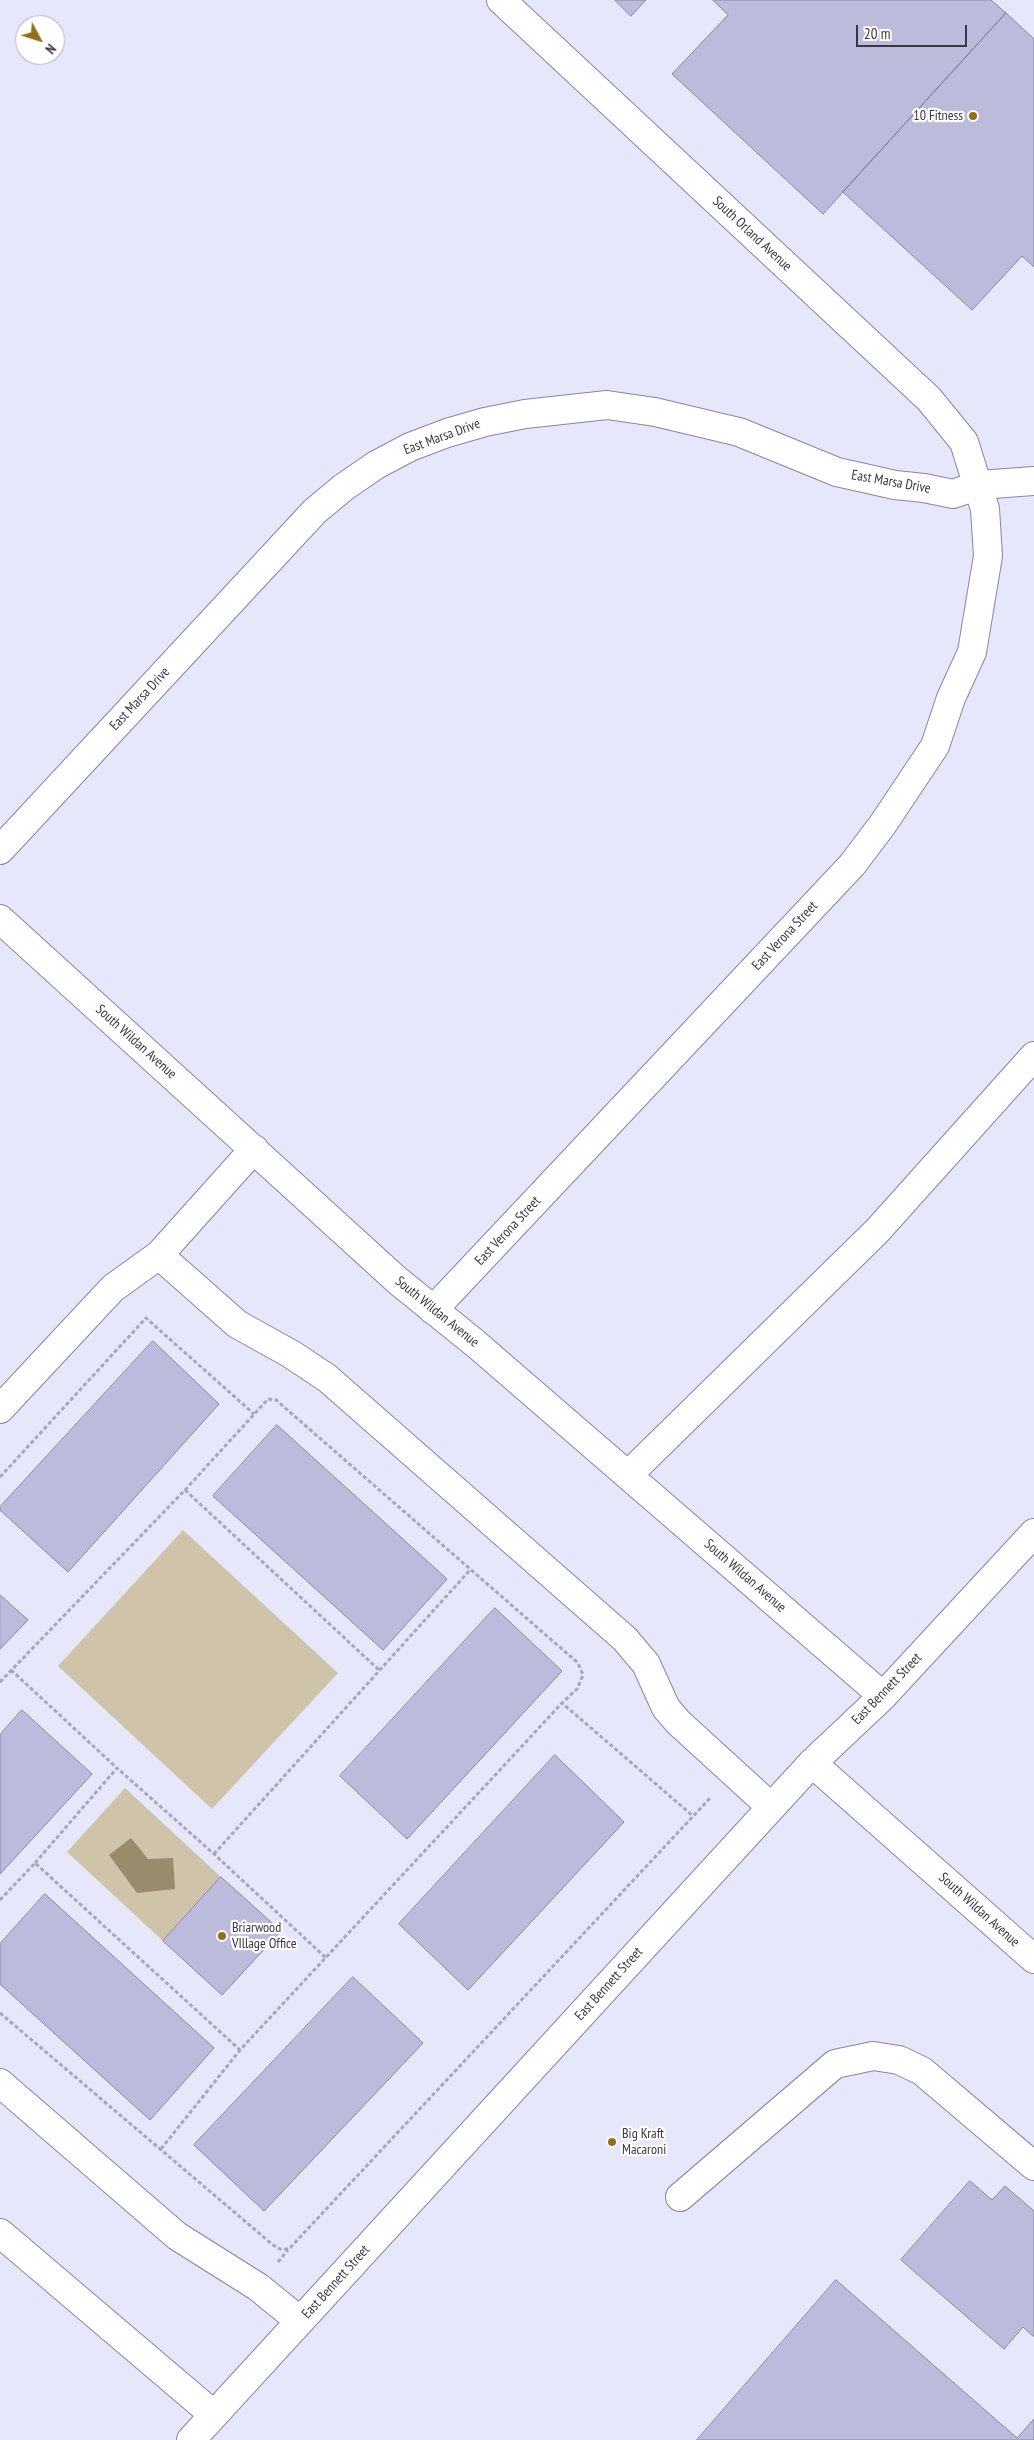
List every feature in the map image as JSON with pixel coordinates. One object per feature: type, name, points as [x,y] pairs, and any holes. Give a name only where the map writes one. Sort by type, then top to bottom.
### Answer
[{"type":"street","name":"South Orland Avenue","points":[[501,0],[928,399],[964,442],[979,485]]},
{"type":"street","name":"East Marsa Drive","points":[[0,850],[315,511],[344,487],[376,465],[410,447],[447,433],[485,422],[517,416],[607,405],[654,412],[739,432],[837,472],[866,480],[953,494],[979,485],[1034,481]]},
{"type":"street","name":"East Verona Street","points":[[433,1310],[852,865],[883,824],[935,746],[950,698],[972,652],[988,556],[988,532],[979,485]]},
{"type":"street","name":"South Wildan Avenue","points":[[0,919],[398,1281],[476,1344],[883,1696]]},
{"type":"street","points":[[628,1475],[877,1231],[1034,1056]]},
{"type":"street","points":[[0,1409],[113,1288],[159,1255],[254,1149]]},
{"type":"street","points":[[159,1255],[237,1324],[291,1354],[327,1378],[625,1639],[646,1664],[666,1708],[678,1722],[771,1807]]},
{"type":"street","name":"East Bennett Street","points":[[191,2440],[771,1807],[812,1763],[883,1696],[1034,1533]]},
{"type":"street","name":"South Wildan Avenue","points":[[812,1763],[1034,1959]]},
{"type":"street","points":[[680,2197],[835,2064],[873,2056],[899,2060],[922,2071],[1034,2166]]},
{"type":"street","points":[[0,2083],[176,2236],[258,2287],[300,2320]]},
{"type":"street","points":[[0,2232],[214,2415]]},
{"type":"path","points":[[0,1476],[146,1318],[254,1414]]},
{"type":"path","points":[[0,1682],[185,1490],[268,1399],[276,1400],[578,1663],[583,1675],[577,1688],[240,2050],[162,2149]]},
{"type":"path","points":[[185,1490],[379,1670]]},
{"type":"path","points":[[214,1854],[470,1570]]},
{"type":"path","points":[[11,1670],[326,1958]]},
{"type":"path","points":[[0,2013],[273,2245],[280,2249],[288,2249],[693,1816],[562,1702]]},
{"type":"path","points":[[0,1900],[117,1768]]},
{"type":"path","points":[[35,1862],[240,2050]]},
{"type":"shaded area","points":[[183,1530],[338,1673],[212,1809],[58,1666]]},
{"type":"shaded area","points":[[125,1788],[221,1877],[163,1941],[67,1852]]},
{"type":"shaded area","points":[[131,1838],[148,1859],[173,1858],[175,1889],[137,1893],[109,1855]]},
{"type":"building","points":[[615,0],[646,0],[631,16]]},
{"type":"building","points":[[713,0],[991,0],[1006,13],[823,214],[672,74],[728,15]]},
{"type":"building","name":"10 Fitness","points":[[1006,13],[1034,39],[1034,267],[1022,256],[972,310],[843,192]]},
{"type":"building","points":[[153,1341],[219,1404],[68,1572],[0,1510],[0,1507]]},
{"type":"building","points":[[277,1425],[447,1579],[383,1650],[213,1496]]},
{"type":"building","points":[[0,1595],[28,1620],[0,1649]]},
{"type":"building","points":[[495,1608],[562,1671],[407,1839],[340,1776]]},
{"type":"building","points":[[22,1710],[92,1774],[0,1874],[0,1735]]},
{"type":"building","points":[[555,1755],[624,1822],[468,1990],[399,1924]]},
{"type":"building","name":"Briarwood VIllage Office","points":[[221,1877],[281,1931],[222,1995],[163,1941]]},
{"type":"building","points":[[45,1894],[214,2048],[150,2120],[0,1984],[0,1944]]},
{"type":"building","points":[[353,1977],[423,2043],[264,2211],[194,2145]]},
{"type":"building","points":[[970,2181],[992,2200],[1005,2186],[1034,2211],[1034,2337],[1023,2327],[1004,2349],[901,2260]]},
{"type":"building","points":[[836,2280],[1017,2438],[1034,2419],[1034,2440],[697,2440]]},
{"type":"place","name":"10 Fitness","points":[[973,116]]},
{"type":"place","name":"Briarwood VIllage Office","points":[[222,1936]]},
{"type":"place","name":"Big Kraft Macaroni","points":[[612,2142]]}]
